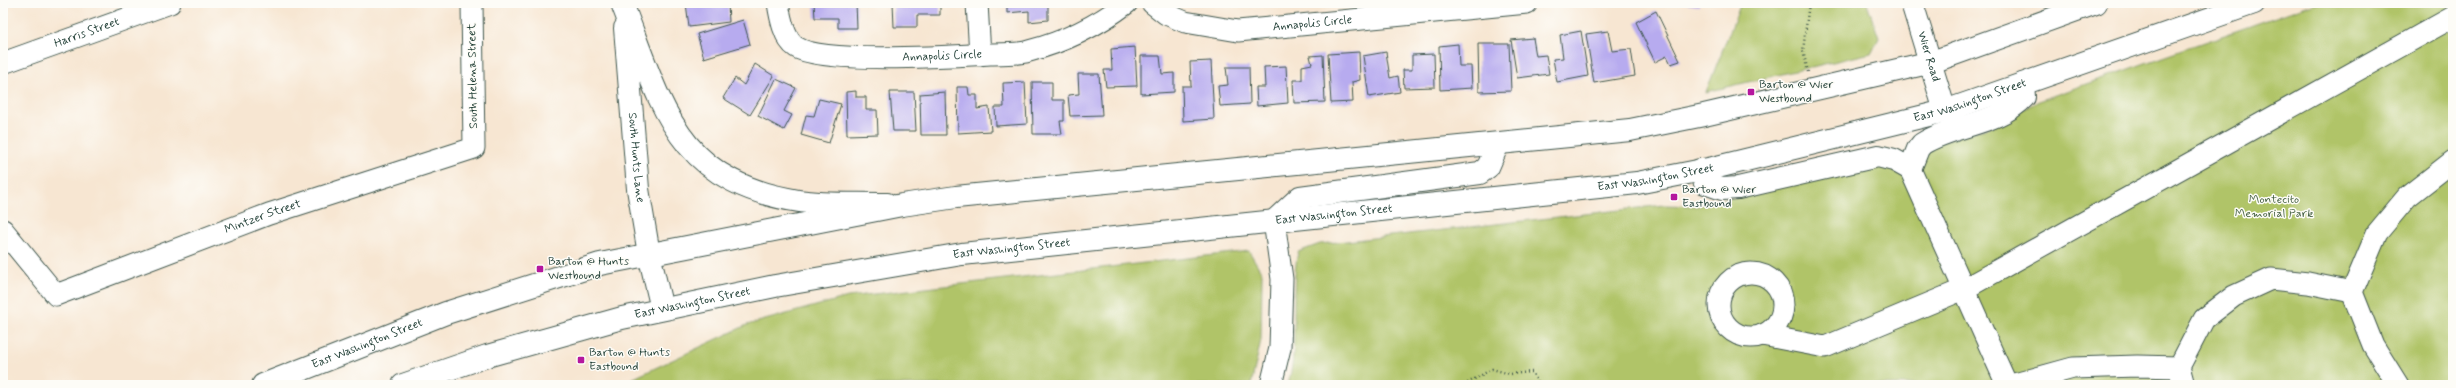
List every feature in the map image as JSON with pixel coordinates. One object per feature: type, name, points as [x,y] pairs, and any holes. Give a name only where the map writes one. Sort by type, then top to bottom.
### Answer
[{"type":"main road","name":"Wier Road","points":[[1912,3],[1932,62],[1945,111]]},
{"type":"main road","name":"East Washington Street","points":[[262,385],[446,313],[600,264],[902,205],[963,196],[1498,144],[1638,128],[1712,113],[1932,62],[2096,3]]},
{"type":"main road","name":"East Washington Street","points":[[403,385],[487,356],[622,318],[775,286],[962,254],[1637,183],[1700,170],[1945,111],[2254,3]]},
{"type":"main road","points":[[623,4],[665,114],[688,148],[716,172],[751,189],[799,201],[902,205]]},
{"type":"main road","name":"South Hunts Lane","points":[[623,4],[638,189],[649,254],[662,309]]},
{"type":"main road","points":[[1700,170],[1705,183],[1722,189],[1738,188],[1878,156],[1894,160],[1910,169],[1918,149],[1922,144],[1988,118],[2007,108],[2024,96],[2023,84]]},
{"type":"main road","points":[[1274,221],[1300,197],[1480,173],[1488,167],[1498,144]]},
{"type":"street","name":"Harris Street","points":[[3,63],[170,3]]},
{"type":"street","name":"South Helena Street","points":[[472,3],[474,148]]},
{"type":"street","name":"Annapolis Circle","points":[[778,3],[785,32],[795,47],[812,53],[874,57],[980,55],[1028,52],[1063,40],[1095,25],[1126,3]]},
{"type":"street","points":[[978,3],[980,55]]},
{"type":"street","name":"Annapolis Circle","points":[[1152,3],[1166,14],[1185,22],[1238,31],[1527,3]]},
{"type":"street","points":[[1762,336],[1825,347],[1964,289],[2453,17]]},
{"type":"street","name":"Mintzer Street","points":[[3,230],[56,295],[269,214],[474,148]]},
{"type":"street","points":[[2398,385],[2372,345],[2352,292],[2377,233],[2407,197],[2453,161]]},
{"type":"street","points":[[1910,169],[2007,385]]},
{"type":"street","points":[[1271,385],[1280,348],[1282,279],[1274,221]]},
{"type":"street","points":[[2011,385],[2073,368],[2137,366],[2182,376],[2204,319],[2234,296],[2272,279],[2308,283],[2352,292]]},
{"type":"path","points":[[1808,73],[1803,51],[1809,3]]},
{"type":"path","points":[[1464,385],[1492,369],[1496,369],[1510,374],[1532,372],[1539,385]]},
{"type":"green space","points":[[1741,3],[1867,3],[1879,38],[1871,53],[1706,92]]},
{"type":"green space","name":"Montecito Memorial Park","points":[[2315,3],[2453,3],[2453,385],[1288,385],[1292,369],[1294,336],[1294,285],[1298,252],[1320,244],[1664,205],[1698,206],[1871,164],[1988,127],[2041,100]]},
{"type":"green space","points":[[1249,251],[1262,273],[1261,340],[1251,385],[619,385],[747,325],[848,297]]},
{"type":"building","points":[[686,3],[728,3],[729,22],[689,27]]},
{"type":"building","points":[[814,3],[856,3],[857,28],[838,28],[838,18],[815,18]]},
{"type":"building","points":[[893,3],[940,3],[940,15],[917,15],[917,27],[894,27]]},
{"type":"building","points":[[1007,3],[1048,3],[1048,20],[1029,22],[1029,11],[1007,13]]},
{"type":"building","points":[[1677,3],[1699,3],[1699,6]]},
{"type":"building","points":[[1656,11],[1680,61],[1671,64],[1667,56],[1655,62],[1636,22]]},
{"type":"building","points":[[743,20],[750,44],[704,58],[697,34]]},
{"type":"building","points":[[1581,31],[1588,76],[1557,82],[1553,59],[1563,58],[1560,35]]},
{"type":"building","points":[[1608,31],[1612,51],[1631,49],[1635,76],[1594,83],[1586,34]]},
{"type":"building","points":[[1533,38],[1536,56],[1546,55],[1549,74],[1517,78],[1511,40]]},
{"type":"building","points":[[1458,44],[1459,66],[1471,66],[1472,88],[1440,90],[1439,46]]},
{"type":"building","points":[[1478,44],[1509,44],[1511,91],[1479,92]]},
{"type":"building","points":[[1135,47],[1137,86],[1106,87],[1104,70],[1112,70],[1111,49]]},
{"type":"building","points":[[1359,52],[1360,80],[1352,82],[1353,102],[1331,103],[1328,54]]},
{"type":"building","points":[[1386,52],[1390,78],[1398,76],[1400,92],[1369,97],[1363,56]]},
{"type":"building","points":[[1434,54],[1435,87],[1404,88],[1403,70],[1412,70],[1412,55]]},
{"type":"building","points":[[1323,55],[1325,102],[1294,103],[1293,80],[1302,80],[1302,66],[1312,64],[1310,56]]},
{"type":"building","points":[[1141,56],[1160,56],[1162,74],[1174,73],[1174,92],[1141,94]]},
{"type":"building","points":[[1211,61],[1214,119],[1183,121],[1182,86],[1191,86],[1190,62]]},
{"type":"building","points":[[755,64],[774,76],[750,115],[723,98],[735,78],[744,85]]},
{"type":"building","points":[[1286,66],[1288,103],[1257,106],[1256,87],[1265,87],[1264,67]]},
{"type":"building","points":[[1226,67],[1249,67],[1250,104],[1220,106],[1218,86],[1228,85]]},
{"type":"building","points":[[1078,74],[1099,74],[1102,115],[1070,116],[1068,95],[1079,94]]},
{"type":"building","points":[[776,79],[796,88],[784,111],[792,115],[784,130],[758,116]]},
{"type":"building","points":[[1025,82],[1027,124],[996,126],[995,107],[1004,107],[1003,83]]},
{"type":"building","points":[[1032,82],[1052,82],[1052,100],[1064,100],[1064,121],[1060,121],[1062,134],[1033,134]]},
{"type":"building","points":[[957,87],[968,87],[969,95],[977,95],[977,109],[989,107],[991,131],[958,133]]},
{"type":"building","points":[[856,91],[856,97],[866,97],[866,110],[877,110],[878,134],[847,135],[846,92]]},
{"type":"building","points":[[890,92],[914,92],[916,131],[893,131]]},
{"type":"building","points":[[945,92],[946,135],[921,135],[920,94]]},
{"type":"building","points":[[819,99],[841,104],[829,143],[801,135],[806,115],[814,116]]},
{"type":"place","name":"Barton @ Wier Westbound","points":[[1751,92]]},
{"type":"place","name":"Barton @ Wier Eastbound","points":[[1674,197]]},
{"type":"place","name":"Barton @ Hunts Westbound","points":[[540,269]]},
{"type":"place","name":"Barton @ Hunts Eastbound","points":[[581,360]]}]
